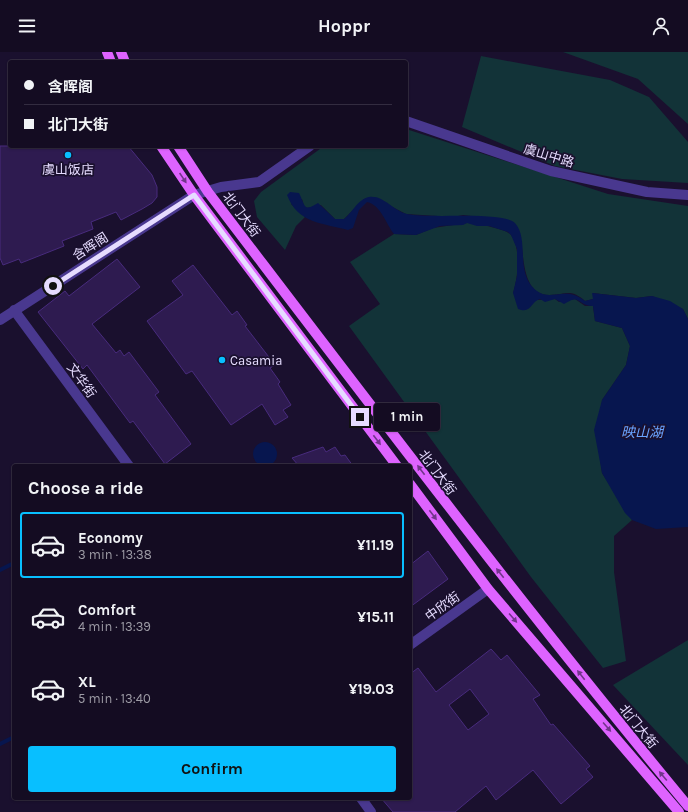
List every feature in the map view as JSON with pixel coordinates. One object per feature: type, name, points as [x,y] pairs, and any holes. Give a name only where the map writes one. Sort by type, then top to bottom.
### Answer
[{"type":"main road","name":"北门大街","points":[[162,148],[194,195],[395,464]]},
{"type":"main road","name":"北门大街","points":[[179,148],[208,192],[472,537],[593,690],[688,806]]},
{"type":"main road","name":"北门大街","points":[[412,487],[488,589],[679,812]]},
{"type":"street","name":"虞山中路","points":[[408,122],[551,171],[647,192],[688,195]]},
{"type":"street","points":[[194,195],[221,188],[259,182],[307,148]]},
{"type":"street","name":"含晖阁","points":[[0,320],[194,195]]},
{"type":"street","name":"文华街","points":[[14,310],[128,464]]},
{"type":"street","name":"中欣街","points":[[412,644],[488,589]]},
{"type":"street","points":[[362,800],[371,812]]},
{"type":"green space","points":[[563,52],[688,52],[688,124],[638,79]]},
{"type":"green space","points":[[481,56],[610,80],[649,97],[688,142],[688,183],[622,179],[555,166],[462,127]]},
{"type":"green space","points":[[408,130],[608,194],[688,206],[688,319],[683,309],[652,296],[636,298],[593,293],[593,299],[585,301],[572,293],[550,295],[541,294],[534,289],[526,275],[521,241],[491,218],[463,215],[453,217],[406,214],[375,198],[364,199],[344,219],[335,219],[321,205],[307,208],[304,206],[302,199],[291,204],[305,217],[296,226],[285,250],[257,217],[254,201],[261,192],[321,148],[408,148]]},
{"type":"green space","points":[[467,223],[483,225],[504,231],[511,235],[516,247],[518,263],[513,293],[536,300],[555,299],[559,302],[575,299],[585,306],[593,306],[595,321],[622,328],[630,346],[626,365],[602,400],[599,451],[602,473],[632,520],[614,536],[614,572],[626,661],[603,668],[531,577],[349,326],[380,304],[350,262],[394,234],[416,235],[433,228]]},
{"type":"green space","points":[[688,640],[688,765],[613,685]]},
{"type":"water","name":"映山湖","points":[[290,192],[299,193],[306,207],[310,207],[318,203],[335,219],[344,219],[362,200],[369,197],[374,197],[379,198],[397,210],[407,214],[431,216],[481,216],[508,219],[515,223],[519,230],[522,238],[526,275],[530,284],[537,291],[548,295],[571,294],[578,296],[585,301],[593,299],[592,293],[636,298],[652,296],[670,301],[683,309],[688,319],[688,527],[656,529],[632,520],[625,513],[602,473],[594,430],[602,400],[626,365],[630,346],[622,328],[595,321],[593,306],[576,300],[569,301],[564,304],[555,299],[545,302],[540,299],[526,310],[518,309],[513,293],[517,276],[517,249],[511,235],[508,232],[489,226],[477,226],[467,223],[463,225],[440,226],[416,235],[394,234],[380,211],[372,204],[367,202],[359,210],[353,228],[348,230],[312,221],[305,217],[292,205],[287,195]]},
{"type":"water","points":[[260,443],[270,443],[276,449],[276,459],[271,464],[259,464],[254,459],[254,449]]},
{"type":"building","name":"虞山饭店","points":[[0,146],[8,146],[8,148],[130,148],[152,175],[157,187],[157,197],[152,203],[142,209],[121,220],[116,212],[91,222],[93,229],[62,241],[64,246],[21,263],[19,259],[3,265],[0,258]]},
{"type":"building","points":[[117,259],[140,287],[92,324],[116,353],[120,350],[124,356],[129,352],[159,392],[155,395],[191,444],[165,464],[133,421],[130,423],[87,365],[83,369],[38,312],[65,291],[69,296]]},
{"type":"building","points":[[193,265],[232,315],[237,311],[247,325],[245,326],[275,365],[270,368],[280,382],[278,384],[291,405],[283,410],[288,417],[275,425],[262,404],[231,425],[192,371],[186,374],[147,321],[183,295],[172,281]]},
{"type":"building","points":[[323,447],[326,452],[335,447],[341,456],[345,455],[352,464],[297,464],[292,458]]},
{"type":"building","points":[[428,551],[448,579],[412,606],[412,563]]},
{"type":"building","points":[[491,649],[501,660],[507,655],[540,695],[533,699],[551,725],[553,724],[590,766],[586,769],[593,777],[561,804],[533,770],[496,800],[486,786],[455,812],[393,812],[383,800],[412,800],[412,672],[418,668],[436,692]],"holes":[[[470,689],[489,714],[468,730],[449,705]]]},
{"type":"waterway","points":[[0,570],[12,564]]},
{"type":"waterway","points":[[0,744],[12,738]]},
{"type":"place","name":"虞山饭店","points":[[68,155]]},
{"type":"place","name":"Casamia","points":[[222,360]]},
{"type":"route","points":[[53,286],[194,195],[360,417]]}]
